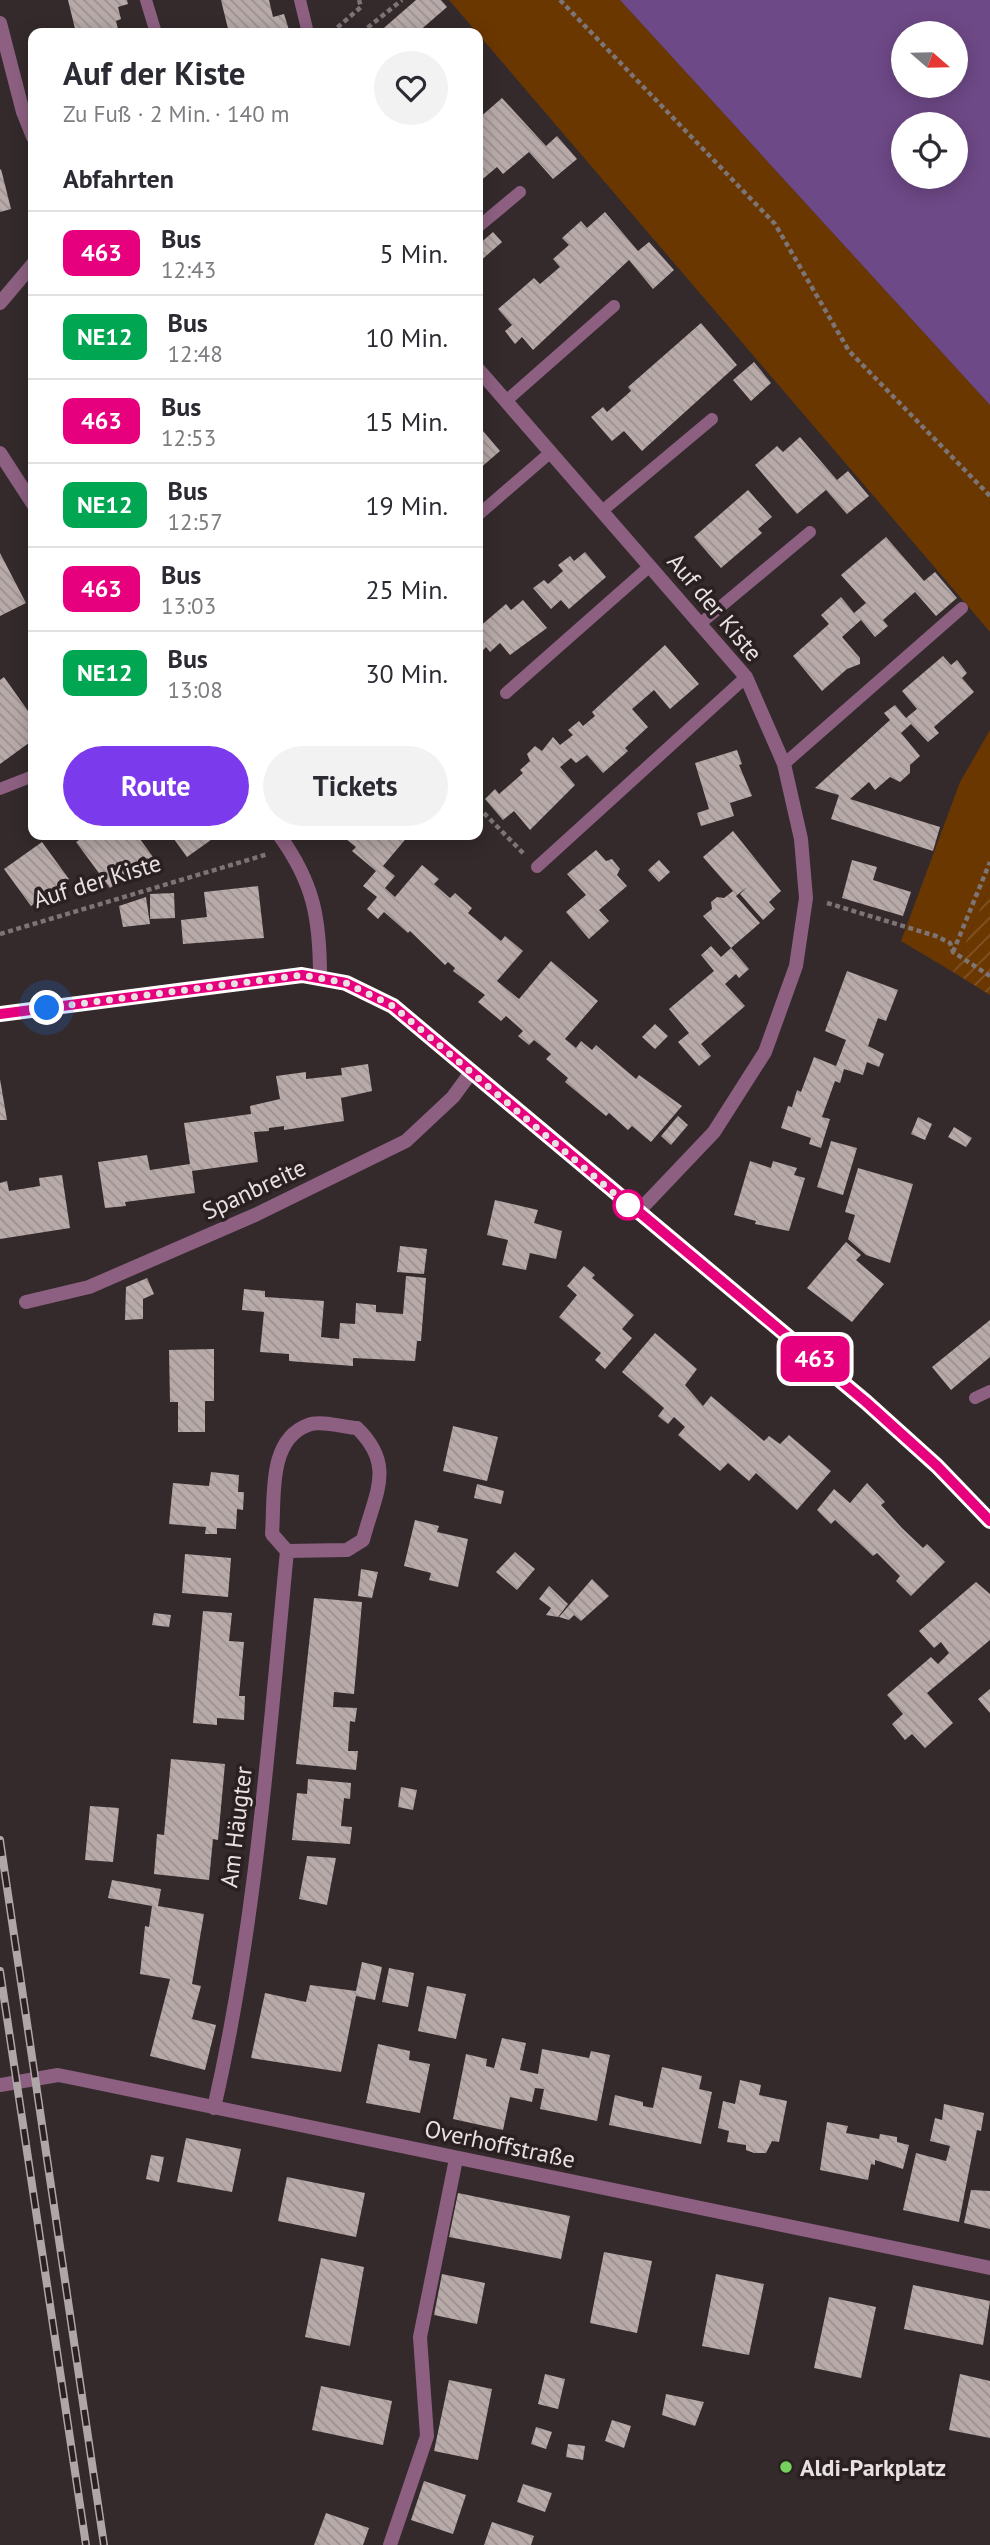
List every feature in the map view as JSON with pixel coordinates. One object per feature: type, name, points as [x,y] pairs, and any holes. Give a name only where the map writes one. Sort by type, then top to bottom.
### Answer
[{"type":"street","points":[[0,23],[28,124]]},
{"type":"street","points":[[0,303],[28,270]]},
{"type":"street","name":"Auf der Kiste","points":[[483,375],[746,677],[785,764],[801,839],[806,898],[796,966],[765,1052],[714,1132],[637,1213]]},
{"type":"street","points":[[0,453],[28,496]]},
{"type":"street","points":[[283,840],[301,866],[320,923],[320,976]]},
{"type":"street","points":[[0,1014],[302,975],[320,976],[346,983],[393,1006],[866,1402],[937,1466],[990,1521]]},
{"type":"street","name":"Spanbreite","points":[[26,1302],[89,1287],[255,1215],[407,1141],[453,1097],[472,1071]]},
{"type":"street","points":[[309,1424],[357,1428],[374,1445],[382,1467],[363,1540],[347,1550],[287,1551],[272,1534],[277,1459],[289,1437],[309,1424]]},
{"type":"street","name":"Am Häugter","points":[[214,2108],[235,2014],[264,1784],[287,1551]]},
{"type":"street","name":"Overhoffstraße","points":[[0,2085],[58,2076],[990,2268]]},
{"type":"street","points":[[390,2545],[427,2436],[420,2337],[456,2159]]},
{"type":"lane","points":[[146,0],[154,28]]},
{"type":"lane","points":[[300,0],[307,28]]},
{"type":"lane","points":[[483,223],[520,192]]},
{"type":"lane","points":[[506,401],[614,306]]},
{"type":"lane","points":[[602,511],[712,419]]},
{"type":"lane","points":[[483,511],[551,452]]},
{"type":"lane","points":[[701,623],[810,532]]},
{"type":"lane","points":[[506,693],[650,566]]},
{"type":"lane","points":[[785,764],[962,608]]},
{"type":"lane","points":[[537,867],[746,677]]},
{"type":"lane","points":[[0,789],[28,778]]},
{"type":"lane","points":[[975,1398],[990,1391]]},
{"type":"path","points":[[337,28],[361,7],[359,0]]},
{"type":"path","points":[[367,28],[402,0]]},
{"type":"path","points":[[560,0],[775,224],[849,351],[990,496]]},
{"type":"path","points":[[483,812],[537,867]]},
{"type":"path","name":"Auf der Kiste","points":[[0,934],[289,847]]},
{"type":"path","points":[[953,952],[990,862]]},
{"type":"path","points":[[806,898],[936,936],[950,943],[953,952],[990,976]]},
{"type":"shaded area","points":[[449,0],[620,0],[990,405],[990,632],[483,40],[483,28],[473,28]]},
{"type":"shaded area","points":[[620,0],[990,0],[990,405]]},
{"type":"shaded area","points":[[990,730],[990,886],[953,972],[901,941],[960,782]]},
{"type":"shaded area","points":[[990,886],[990,995],[953,972]]},
{"type":"building","points":[[68,0],[127,0],[128,4],[118,7],[121,19],[116,21],[118,28],[75,28]]},
{"type":"building","points":[[221,0],[269,0],[273,17],[284,14],[288,28],[228,28]]},
{"type":"building","points":[[416,0],[441,0],[447,7],[423,28],[384,28]]},
{"type":"building","points":[[502,98],[546,146],[557,136],[577,159],[553,179],[529,152],[503,174],[497,167],[483,179],[483,115]]},
{"type":"building","points":[[0,170],[11,209],[0,212]]},
{"type":"building","points":[[605,212],[638,251],[649,242],[674,270],[653,289],[629,260],[533,350],[522,337],[515,344],[505,331],[512,325],[498,309],[534,278],[540,284],[560,267],[553,259],[569,245],[562,238],[581,221],[587,228]]},
{"type":"building","points":[[493,232],[502,242],[483,259],[483,241]]},
{"type":"building","points":[[701,323],[737,365],[642,451],[624,431],[612,441],[591,417],[603,407],[607,412],[631,391],[628,387]]},
{"type":"building","points":[[754,362],[771,383],[751,401],[733,380]]},
{"type":"building","points":[[483,431],[500,451],[483,466]]},
{"type":"building","points":[[800,437],[837,480],[848,471],[869,496],[847,514],[826,490],[797,514],[755,465],[777,446],[783,452]]},
{"type":"building","points":[[748,490],[772,517],[758,529],[762,533],[721,568],[694,537]]},
{"type":"building","points":[[886,537],[924,581],[935,572],[957,598],[936,616],[915,592],[883,620],[888,626],[875,637],[861,620],[842,637],[860,658],[860,664],[847,669],[822,691],[793,656],[829,624],[821,615],[841,597],[854,613],[866,603],[841,575]]},
{"type":"building","points":[[585,552],[606,577],[569,609],[561,600],[551,609],[533,588],[544,580],[548,584],[563,571],[558,565],[570,556],[574,561]]},
{"type":"building","points":[[0,553],[26,603],[0,616]]},
{"type":"building","points":[[523,600],[547,628],[510,655],[500,643],[490,652],[486,647],[483,650],[483,624],[506,604],[511,610]]},
{"type":"building","points":[[665,645],[699,684],[670,709],[654,690],[632,709],[648,727],[625,748],[628,751],[603,773],[587,755],[576,763],[571,758],[560,767],[575,785],[530,830],[514,811],[503,820],[485,799],[495,789],[499,794],[523,773],[520,770],[530,761],[527,754],[535,746],[542,751],[553,737],[560,745],[573,735],[568,730],[579,721],[583,726],[595,716],[592,712]]},
{"type":"building","points":[[943,656],[951,665],[957,660],[967,673],[962,678],[974,692],[934,727],[939,733],[928,742],[911,724],[901,733],[920,756],[910,765],[910,773],[900,782],[890,777],[875,790],[869,782],[850,799],[940,827],[933,851],[831,819],[839,795],[815,788],[890,720],[884,713],[895,705],[906,718],[917,709],[902,691]]},
{"type":"building","points":[[4,677],[28,711],[28,744],[0,764],[0,680]]},
{"type":"building","points":[[737,750],[742,764],[739,765],[752,796],[730,803],[734,816],[701,826],[697,813],[709,809],[695,763]]},
{"type":"building","points":[[733,831],[781,891],[769,902],[775,909],[763,920],[740,894],[747,887],[736,896],[760,923],[731,948],[703,916],[712,909],[711,902],[717,897],[724,898],[733,891],[703,857]]},
{"type":"building","points":[[141,840],[153,857],[110,888],[76,842]]},
{"type":"building","points":[[175,840],[211,840],[187,857]]},
{"type":"building","points":[[347,840],[405,840],[383,866],[395,876],[385,888],[395,897],[422,865],[439,879],[434,884],[450,898],[455,893],[472,908],[468,913],[501,941],[505,936],[523,951],[497,981],[519,999],[551,961],[598,1001],[565,1039],[576,1048],[581,1041],[592,1050],[596,1045],[636,1079],[639,1075],[682,1106],[651,1142],[632,1126],[628,1130],[609,1113],[606,1116],[565,1082],[568,1078],[546,1059],[551,1054],[534,1040],[529,1045],[518,1036],[523,1031],[506,1016],[501,1021],[478,1002],[485,995],[453,971],[455,968],[448,962],[445,965],[410,931],[408,933],[384,912],[378,919],[367,909],[377,897],[363,886],[376,871],[352,851],[356,847]]},
{"type":"building","points":[[42,842],[69,879],[31,906],[4,869]]},
{"type":"building","points":[[596,850],[606,861],[612,859],[620,869],[617,875],[627,886],[599,910],[609,921],[589,939],[566,912],[586,895],[567,874]]},
{"type":"building","points":[[659,860],[670,872],[659,882],[648,870]]},
{"type":"building","points":[[852,860],[877,867],[873,880],[911,892],[903,916],[842,898]]},
{"type":"building","points":[[258,886],[264,938],[183,944],[181,920],[207,917],[204,892]]},
{"type":"building","points":[[174,893],[175,918],[150,919],[150,894]]},
{"type":"building","points":[[146,897],[150,924],[123,927],[119,906]]},
{"type":"building","points":[[711,946],[721,957],[731,948],[749,969],[739,978],[736,974],[725,984],[745,1006],[701,1044],[711,1056],[699,1066],[678,1042],[689,1033],[669,1009],[714,971],[701,955]]},
{"type":"building","points":[[847,971],[898,990],[886,1021],[878,1018],[868,1046],[884,1054],[879,1067],[867,1062],[863,1075],[844,1069],[840,1083],[835,1081],[822,1117],[830,1119],[821,1148],[809,1144],[811,1138],[781,1128],[788,1106],[792,1107],[797,1090],[801,1092],[814,1057],[836,1066],[846,1040],[825,1031]]},
{"type":"building","points":[[655,1024],[668,1036],[655,1049],[642,1037]]},
{"type":"building","points":[[368,1064],[372,1091],[341,1098],[344,1121],[284,1130],[284,1126],[254,1132],[258,1162],[192,1171],[195,1193],[125,1202],[126,1206],[105,1208],[98,1162],[147,1155],[150,1170],[190,1164],[184,1123],[251,1114],[250,1106],[280,1099],[276,1076],[306,1072],[306,1079],[342,1075],[341,1068]]},
{"type":"building","points":[[0,1079],[7,1120],[0,1120]]},
{"type":"building","points":[[678,1116],[688,1125],[671,1145],[661,1136]]},
{"type":"building","points":[[918,1117],[932,1124],[925,1140],[911,1134]]},
{"type":"building","points":[[954,1127],[972,1138],[966,1147],[948,1137]]},
{"type":"building","points":[[831,1141],[857,1148],[843,1195],[817,1187]]},
{"type":"building","points":[[750,1161],[771,1168],[773,1161],[797,1168],[794,1175],[805,1178],[789,1231],[755,1224],[756,1221],[734,1215]]},
{"type":"building","points":[[858,1168],[913,1184],[890,1263],[866,1255],[848,1239],[855,1215],[845,1212]]},
{"type":"building","points":[[62,1175],[70,1228],[0,1239],[0,1183],[7,1181],[9,1191],[40,1186],[39,1178]]},
{"type":"building","points":[[495,1200],[538,1210],[534,1223],[562,1231],[556,1259],[530,1253],[526,1270],[502,1265],[508,1240],[487,1235]]},
{"type":"building","points":[[846,1242],[861,1255],[856,1260],[884,1284],[852,1322],[807,1288]]},
{"type":"building","points":[[400,1246],[427,1249],[424,1274],[397,1272]]},
{"type":"building","points":[[584,1266],[595,1275],[592,1278],[634,1315],[622,1329],[632,1338],[605,1369],[595,1360],[601,1353],[559,1317],[577,1295],[567,1286]]},
{"type":"building","points":[[406,1276],[426,1278],[421,1341],[417,1341],[415,1361],[353,1358],[353,1366],[289,1361],[289,1354],[260,1352],[264,1312],[242,1310],[244,1289],[265,1291],[265,1297],[324,1301],[321,1337],[339,1339],[340,1323],[355,1324],[356,1303],[376,1305],[376,1312],[403,1314]]},
{"type":"building","points":[[147,1278],[154,1294],[143,1299],[143,1319],[125,1320],[126,1287]]},
{"type":"building","points":[[990,1320],[990,1357],[951,1390],[932,1367]]},
{"type":"building","points":[[655,1333],[697,1369],[685,1385],[703,1406],[711,1396],[764,1441],[769,1436],[780,1444],[789,1435],[831,1471],[797,1510],[756,1473],[749,1481],[728,1463],[720,1471],[678,1435],[685,1427],[674,1417],[668,1424],[658,1416],[664,1408],[622,1372]]},
{"type":"building","points":[[214,1349],[214,1401],[205,1401],[205,1432],[178,1432],[178,1402],[170,1402],[169,1350]]},
{"type":"building","points":[[453,1426],[498,1437],[487,1481],[443,1471]]},
{"type":"building","points":[[211,1472],[239,1475],[238,1492],[244,1492],[243,1510],[237,1509],[236,1529],[217,1528],[217,1534],[205,1534],[206,1527],[169,1524],[173,1483],[209,1486]]},
{"type":"building","points":[[867,1483],[885,1502],[881,1505],[902,1528],[923,1548],[927,1544],[945,1562],[911,1596],[896,1581],[900,1576],[877,1553],[873,1556],[835,1520],[831,1524],[817,1510],[834,1489],[850,1503]]},
{"type":"building","points":[[477,1484],[504,1491],[501,1504],[474,1498]]},
{"type":"building","points":[[415,1520],[439,1526],[437,1532],[468,1539],[458,1587],[429,1580],[431,1573],[404,1566]]},
{"type":"building","points":[[515,1552],[535,1569],[517,1590],[496,1572]]},
{"type":"building","points":[[185,1554],[231,1558],[228,1597],[182,1593]]},
{"type":"building","points":[[361,1569],[378,1572],[372,1598],[358,1596]]},
{"type":"building","points":[[592,1579],[609,1596],[581,1621],[574,1615],[569,1620],[559,1617]]},
{"type":"building","points":[[976,1582],[990,1594],[990,1640],[927,1693],[953,1723],[925,1748],[912,1734],[905,1740],[892,1724],[903,1714],[887,1695],[931,1657],[938,1664],[949,1653],[941,1642],[934,1648],[919,1631]]},
{"type":"building","points":[[549,1586],[568,1604],[558,1617],[546,1615],[551,1608],[539,1599]]},
{"type":"building","points":[[314,1598],[362,1602],[354,1694],[334,1692],[333,1707],[357,1708],[355,1722],[350,1721],[348,1751],[358,1751],[356,1770],[296,1764]]},
{"type":"building","points":[[203,1611],[232,1613],[229,1641],[244,1642],[239,1696],[245,1696],[244,1720],[217,1718],[217,1725],[193,1723]]},
{"type":"building","points":[[154,1613],[171,1615],[169,1627],[152,1625]]},
{"type":"building","points":[[990,1689],[990,1713],[978,1699]]},
{"type":"building","points":[[171,1759],[225,1764],[218,1840],[213,1839],[209,1880],[154,1874],[157,1834],[164,1835]]},
{"type":"building","points":[[308,1779],[351,1783],[350,1799],[344,1798],[341,1826],[352,1827],[350,1844],[292,1840],[297,1793],[307,1794]]},
{"type":"building","points":[[401,1787],[417,1790],[413,1810],[398,1807]]},
{"type":"building","points":[[90,1806],[119,1808],[113,1862],[85,1860]]},
{"type":"building","points":[[307,1856],[336,1858],[327,1905],[299,1899]]},
{"type":"building","points":[[112,1880],[161,1889],[158,1906],[204,1914],[192,1984],[201,1986],[192,2019],[216,2025],[205,2070],[150,2056],[170,1979],[140,1974],[145,1926],[149,1927],[152,1906],[108,1898]]},
{"type":"building","points":[[362,1962],[382,1967],[375,2000],[356,1996],[341,2072],[251,2058],[265,1993],[306,2002],[310,1985],[356,1991]]},
{"type":"building","points":[[389,1968],[414,1973],[408,2007],[382,2002]]},
{"type":"building","points":[[427,1986],[466,1994],[456,2039],[418,2031]]},
{"type":"building","points":[[502,2038],[526,2043],[520,2070],[538,2074],[542,2049],[589,2058],[591,2051],[610,2055],[597,2121],[540,2109],[544,2089],[535,2088],[532,2102],[510,2097],[503,2130],[453,2119],[466,2054],[487,2059],[486,2066],[494,2068]]},
{"type":"building","points":[[378,2044],[410,2051],[409,2060],[430,2064],[420,2113],[366,2103]]},
{"type":"building","points":[[662,2067],[702,2076],[699,2089],[712,2092],[701,2144],[609,2125],[615,2095],[643,2102],[643,2106],[653,2108]]},
{"type":"building","points":[[740,2080],[761,2085],[759,2095],[787,2101],[779,2142],[772,2141],[766,2153],[754,2153],[746,2150],[746,2145],[727,2142],[729,2131],[718,2128],[723,2101],[735,2104]]},
{"type":"building","points":[[944,2104],[984,2113],[981,2131],[977,2130],[959,2222],[903,2210],[916,2153],[946,2161],[950,2146],[930,2141],[935,2118],[942,2120]]},
{"type":"building","points":[[827,2122],[848,2126],[846,2133],[879,2139],[880,2134],[897,2137],[897,2142],[909,2145],[903,2169],[875,2160],[875,2165],[871,2164],[868,2180],[820,2170]]},
{"type":"building","points":[[186,2138],[241,2149],[232,2192],[177,2182]]},
{"type":"building","points":[[151,2155],[164,2157],[159,2182],[146,2179]]},
{"type":"building","points":[[287,2177],[365,2193],[356,2237],[278,2221]]},
{"type":"building","points":[[971,2190],[990,2191],[990,2229],[964,2223]]},
{"type":"building","points":[[458,2193],[570,2216],[561,2259],[449,2237]]},
{"type":"building","points":[[604,2252],[652,2261],[637,2333],[590,2323]]},
{"type":"building","points":[[321,2258],[364,2267],[350,2346],[305,2337]]},
{"type":"building","points":[[442,2274],[485,2283],[477,2324],[434,2315]]},
{"type":"building","points":[[716,2274],[764,2284],[749,2355],[702,2346]]},
{"type":"building","points":[[913,2285],[990,2301],[983,2345],[904,2329]]},
{"type":"building","points":[[829,2297],[876,2307],[861,2378],[814,2368]]},
{"type":"building","points":[[545,2374],[565,2379],[558,2409],[538,2404]]},
{"type":"building","points":[[960,2374],[990,2381],[990,2438],[949,2430]]},
{"type":"building","points":[[449,2380],[492,2389],[478,2460],[434,2451]]},
{"type":"building","points":[[321,2386],[392,2401],[383,2445],[312,2430]]},
{"type":"building","points":[[666,2394],[704,2402],[695,2426],[662,2415]]},
{"type":"building","points":[[612,2420],[631,2426],[624,2448],[605,2441]]},
{"type":"building","points":[[536,2427],[552,2432],[546,2449],[531,2444]]},
{"type":"building","points":[[568,2444],[585,2446],[583,2460],[566,2457]]},
{"type":"building","points":[[424,2481],[466,2495],[453,2534],[411,2520]]},
{"type":"building","points":[[523,2484],[552,2493],[545,2512],[517,2502]]},
{"type":"building","points":[[326,2513],[369,2528],[363,2545],[314,2545]]},
{"type":"building","points":[[492,2522],[534,2536],[531,2545],[484,2545]]},
{"type":"railway","points":[[0,1840],[104,2545]]},
{"type":"railway","points":[[0,1971],[86,2545]]},
{"type":"bus line","name":"463","points":[[0,1014],[302,975],[320,976],[346,983],[393,1006],[866,1402],[937,1466],[990,1521]]},
{"type":"place","name":"Aldi-Parkplatz","points":[[786,2467]]},
{"type":"route","points":[[47,1008],[302,975],[320,976],[346,983],[393,1006],[628,1205]]}]
